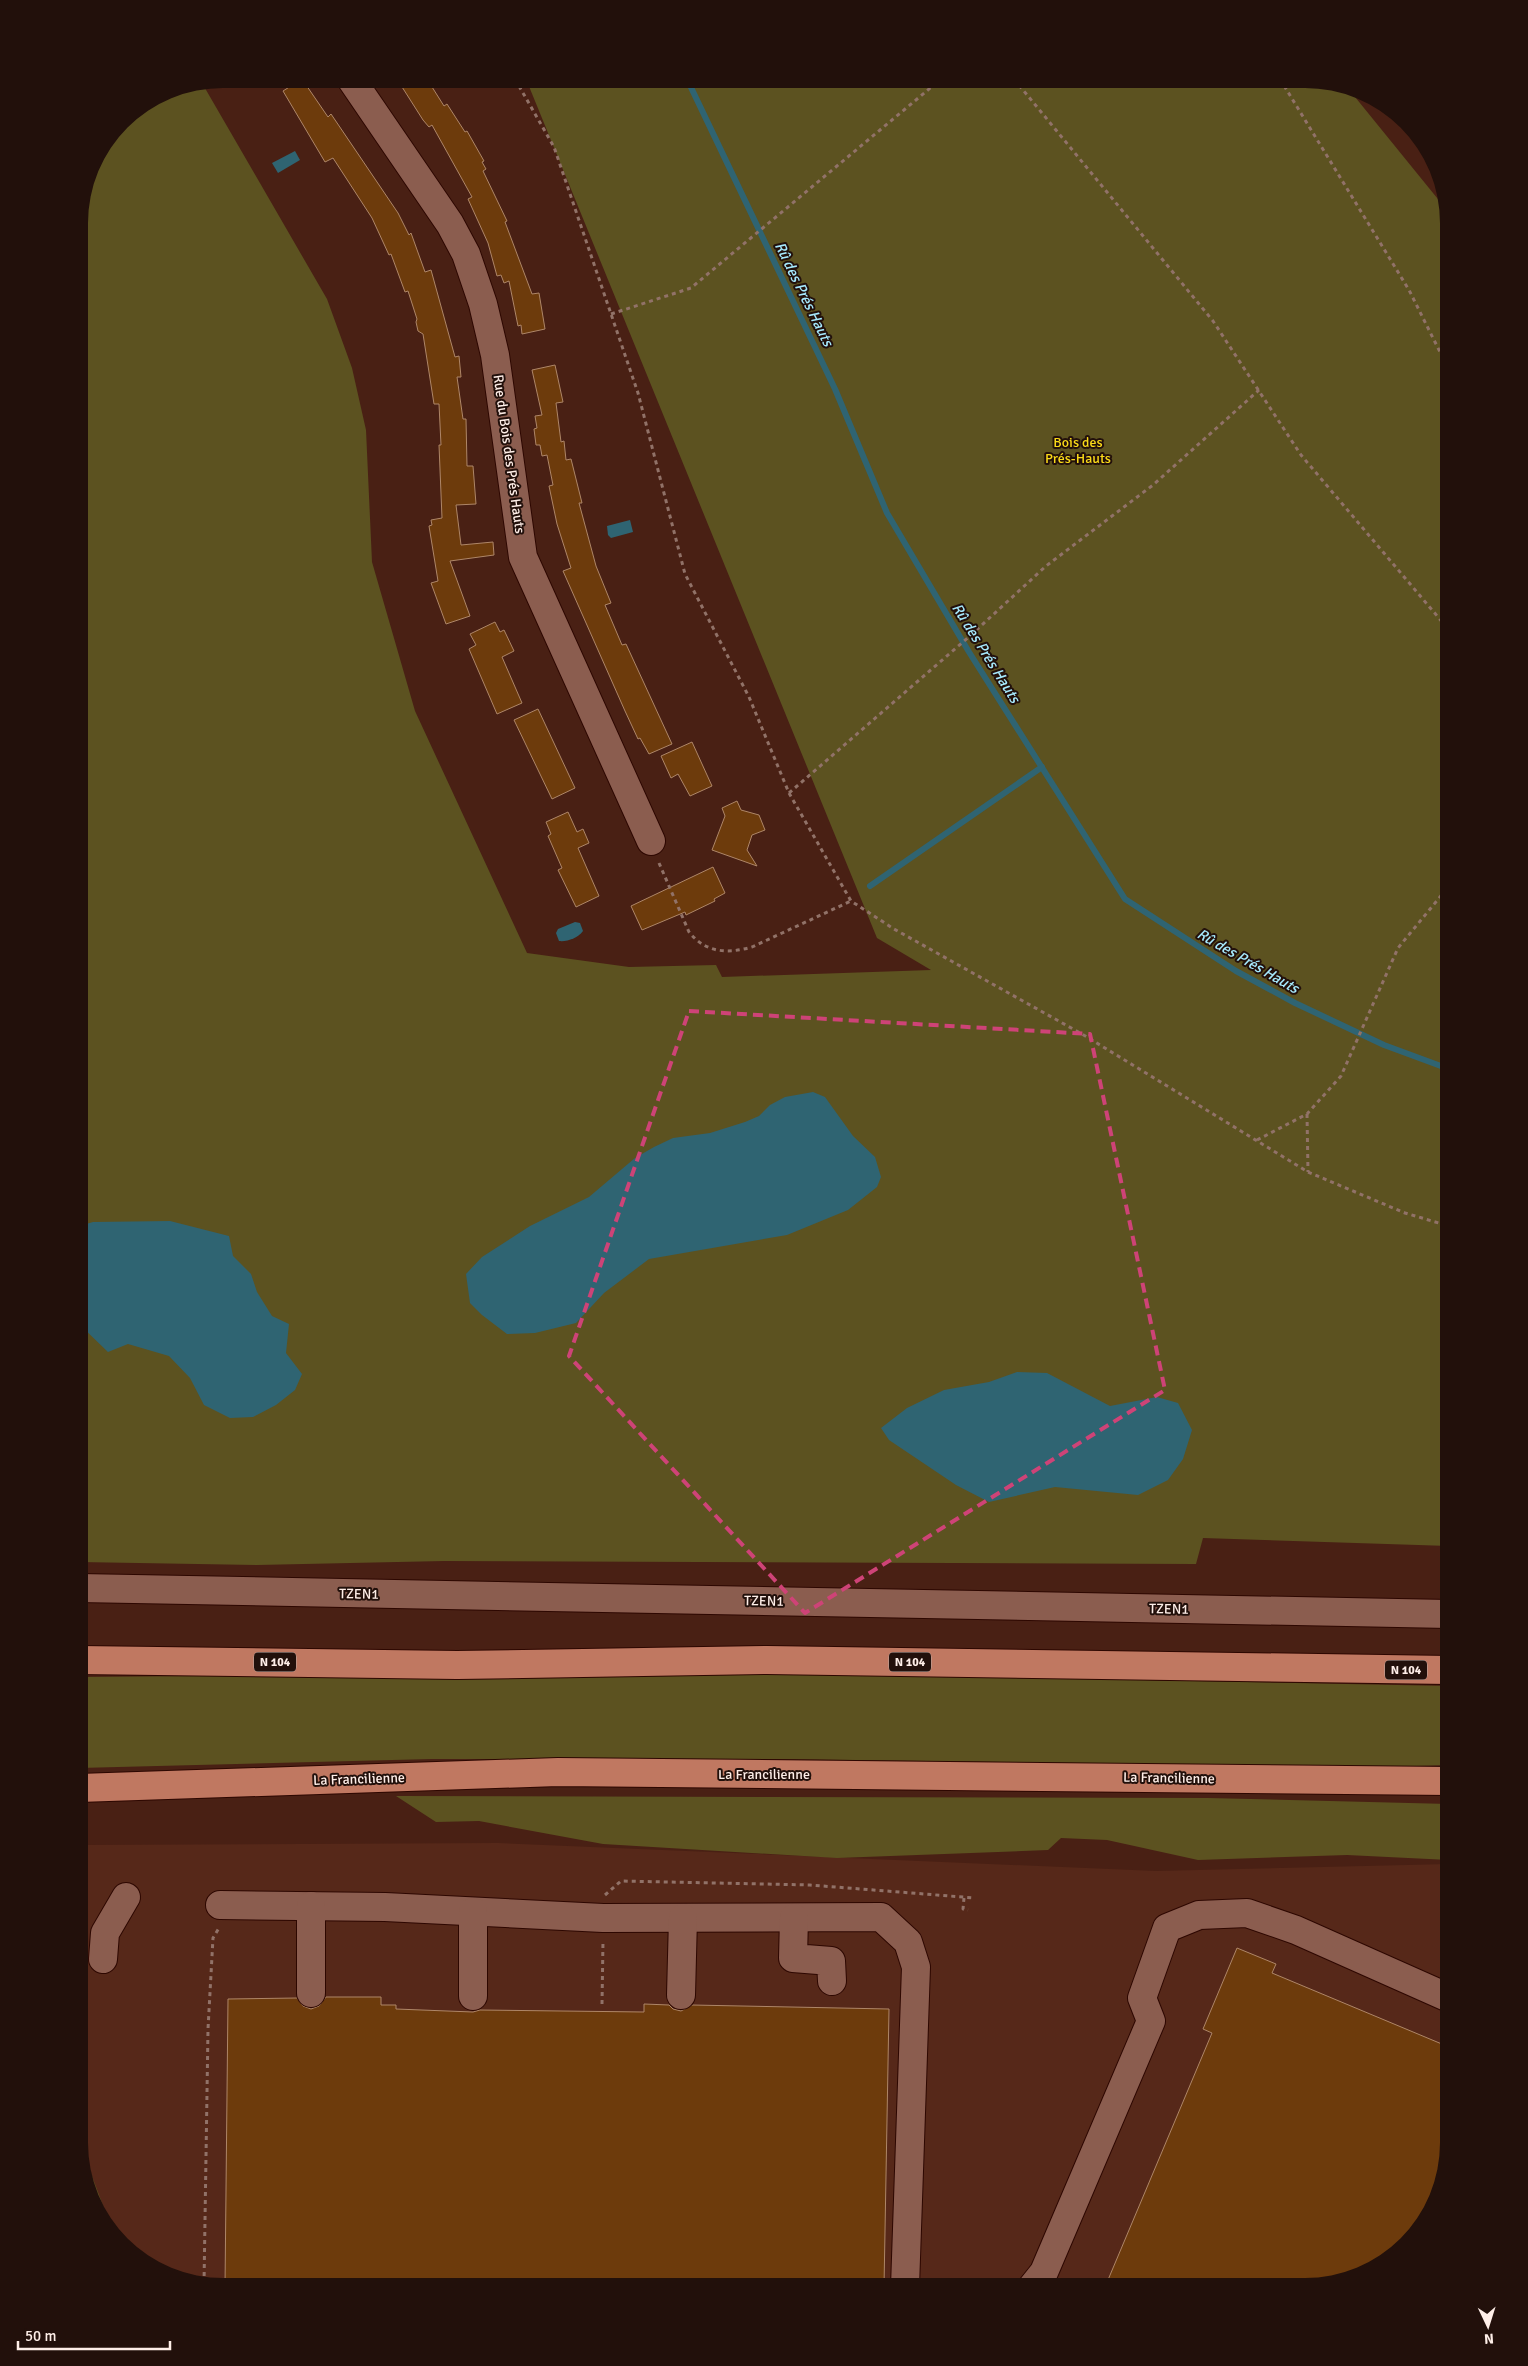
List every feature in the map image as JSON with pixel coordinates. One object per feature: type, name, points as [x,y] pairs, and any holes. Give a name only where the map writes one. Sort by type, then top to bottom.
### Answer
[{"type":"highway","name":"N 104","points":[[87,1659],[457,1665],[767,1660],[1440,1670]]},
{"type":"highway","name":"La Francilienne","points":[[87,1788],[558,1772],[1440,1781]]},
{"type":"street","name":"Rue du Bois des Prés Hauts","points":[[357,88],[450,224],[466,254],[483,304],[495,355],[523,557],[651,841]]},
{"type":"street","name":"TZEN1","points":[[87,1588],[1440,1614]]},
{"type":"street","points":[[103,1959],[105,1932],[126,1897]]},
{"type":"street","points":[[227,1905],[311,1906],[603,1918],[881,1917],[908,1942],[916,1967],[905,2278]]},
{"type":"street","points":[[311,1906],[311,1993]]},
{"type":"street","points":[[473,1912],[473,1996]]},
{"type":"street","points":[[1039,2278],[1044,2272],[1151,2021],[1142,1998],[1166,1928],[1199,1915],[1247,1913],[1296,1930],[1440,1994]]},
{"type":"street","points":[[681,1995],[683,1918]]},
{"type":"street","points":[[794,1918],[792,1958],[831,1961],[832,1982]]},
{"type":"path","points":[[520,88],[554,147],[638,393],[685,574],[749,697],[789,793],[851,901],[894,929],[1082,1034],[1308,1172],[1405,1213],[1440,1223]]},
{"type":"path","points":[[611,314],[691,288],[930,88]]},
{"type":"path","points":[[1021,88],[1213,321],[1301,455],[1440,619]]},
{"type":"path","points":[[1286,88],[1409,290],[1440,352]]},
{"type":"path","points":[[789,793],[971,635],[1046,566],[1153,485],[1259,390]]},
{"type":"path","points":[[651,841],[680,916],[689,932],[696,941],[716,951],[739,950],[752,947],[851,901]]},
{"type":"path","points":[[1257,1140],[1307,1114],[1342,1076],[1398,948],[1440,897]]},
{"type":"path","points":[[1307,1114],[1308,1172]]},
{"type":"path","points":[[810,1885],[975,1898]]},
{"type":"path","points":[[964,1898],[963,1909],[968,1910]]},
{"type":"path","points":[[204,2277],[208,2030],[213,1938],[227,1905]]},
{"type":"highlighted area","points":[[689,1011],[1090,1034],[1165,1390],[805,1613],[569,1356]]},
{"type":"shaded area","points":[[498,1843],[1156,1871],[1440,1864],[1440,2143],[1436,2178],[1427,2203],[1418,2218],[1394,2245],[1365,2265],[1340,2274],[1323,2277],[214,2278],[196,2276],[163,2265],[134,2245],[121,2232],[101,2203],[90,2170],[87,2143],[87,1845]]},
{"type":"green space","name":"Bois des Prés-Hauts","points":[[530,88],[1314,88],[1332,90],[1355,97],[1438,199],[1439,205],[1440,1546],[1203,1538],[1196,1564],[444,1561],[257,1565],[87,1562],[88,214],[92,188],[101,163],[115,140],[140,115],[171,98],[205,89],[327,299],[352,368],[366,430],[372,562],[415,711],[527,953],[629,967],[716,965],[722,977],[931,970],[877,938]]},
{"type":"green space","points":[[547,1673],[944,1676],[1440,1686],[1440,1765],[1383,1767],[778,1759],[432,1759],[87,1768],[87,1677]]},
{"type":"green space","points":[[396,1796],[1208,1798],[1440,1804],[1440,1860],[1347,1855],[1198,1860],[1107,1840],[1061,1838],[1048,1850],[837,1858],[603,1844],[479,1821],[436,1822]]},
{"type":"green space","points":[[91,2173],[104,2208],[95,2187]]},
{"type":"water","points":[[295,151],[300,160],[278,173],[272,163]]},
{"type":"water","points":[[630,520],[633,532],[611,538],[608,535],[607,526]]},
{"type":"water","points":[[575,922],[580,923],[583,931],[572,939],[559,941],[556,933],[558,929]]},
{"type":"water","points":[[813,1092],[825,1097],[853,1136],[875,1157],[881,1177],[877,1187],[848,1210],[787,1235],[649,1259],[604,1293],[576,1323],[535,1333],[507,1334],[470,1303],[466,1274],[482,1257],[530,1226],[589,1197],[635,1158],[673,1138],[710,1133],[745,1122],[759,1116],[770,1105],[785,1097]]},
{"type":"water","points":[[170,1221],[229,1236],[233,1256],[251,1274],[257,1292],[272,1316],[289,1324],[286,1353],[302,1374],[295,1390],[276,1405],[253,1417],[230,1418],[204,1405],[190,1378],[169,1356],[128,1344],[108,1352],[87,1332],[87,1224]]},
{"type":"water","points":[[1017,1372],[1047,1373],[1110,1406],[1157,1397],[1178,1403],[1192,1430],[1183,1459],[1168,1480],[1138,1495],[1055,1487],[989,1502],[956,1485],[889,1440],[881,1428],[907,1408],[944,1390],[989,1382]]},
{"type":"building","points":[[288,88],[308,88],[328,117],[331,114],[398,213],[409,235],[411,233],[425,272],[431,270],[455,357],[459,356],[461,377],[457,377],[463,419],[466,419],[467,466],[473,466],[476,504],[456,505],[461,545],[493,542],[494,555],[450,561],[470,616],[446,624],[431,583],[438,581],[429,526],[432,525],[431,520],[442,518],[439,445],[441,445],[439,404],[434,404],[423,334],[418,331],[417,319],[408,291],[405,292],[391,254],[389,255],[372,218],[333,158],[325,162],[283,91]]},
{"type":"building","points":[[403,88],[433,88],[444,106],[447,104],[465,132],[467,131],[484,161],[482,162],[486,169],[483,171],[507,221],[505,222],[532,294],[539,293],[545,329],[522,334],[521,325],[518,326],[509,281],[504,283],[501,275],[497,276],[488,243],[468,199],[472,197],[432,125],[429,127]]},
{"type":"building","points":[[555,365],[563,402],[556,403],[561,442],[564,441],[566,460],[571,459],[582,503],[579,503],[596,566],[611,603],[605,605],[622,645],[626,644],[672,744],[649,754],[640,738],[638,739],[563,571],[571,568],[557,524],[549,486],[553,485],[547,455],[542,456],[540,445],[536,445],[534,429],[537,428],[535,416],[542,415],[532,370]]},
{"type":"building","points":[[495,622],[500,632],[504,630],[514,651],[502,657],[522,703],[497,714],[469,649],[476,645],[470,634]]},
{"type":"building","points":[[538,709],[575,788],[552,799],[514,720]]},
{"type":"building","points":[[692,742],[712,786],[690,796],[678,774],[671,778],[661,756]]},
{"type":"building","points":[[737,801],[741,810],[759,815],[765,830],[752,835],[747,850],[757,866],[712,850],[725,816],[722,808]]},
{"type":"building","points":[[568,812],[577,832],[583,829],[589,843],[578,848],[599,896],[576,907],[558,870],[562,868],[548,836],[551,834],[546,822]]},
{"type":"building","points":[[713,867],[725,893],[714,899],[715,901],[686,915],[685,912],[642,930],[631,906]]},
{"type":"building","points":[[1237,1948],[1276,1964],[1272,1973],[1440,2043],[1440,2143],[1436,2178],[1427,2203],[1418,2218],[1394,2245],[1365,2265],[1340,2274],[1323,2277],[1109,2278],[1212,2033],[1203,2029]]},
{"type":"building","points":[[326,1997],[381,1997],[381,2005],[396,2005],[396,2009],[473,2012],[480,2010],[644,2012],[644,2004],[669,2005],[673,2009],[681,2011],[692,2005],[889,2009],[884,2278],[225,2278],[228,1999],[297,1998],[303,2006],[311,2009],[319,2006]]},
{"type":"waterway","name":"Rû des Prés Hauts","points":[[691,88],[835,389],[887,513],[969,652],[1125,899],[1236,971],[1295,1003],[1384,1045],[1440,1066]]},
{"type":"waterway","points":[[870,886],[1042,767]]}]
